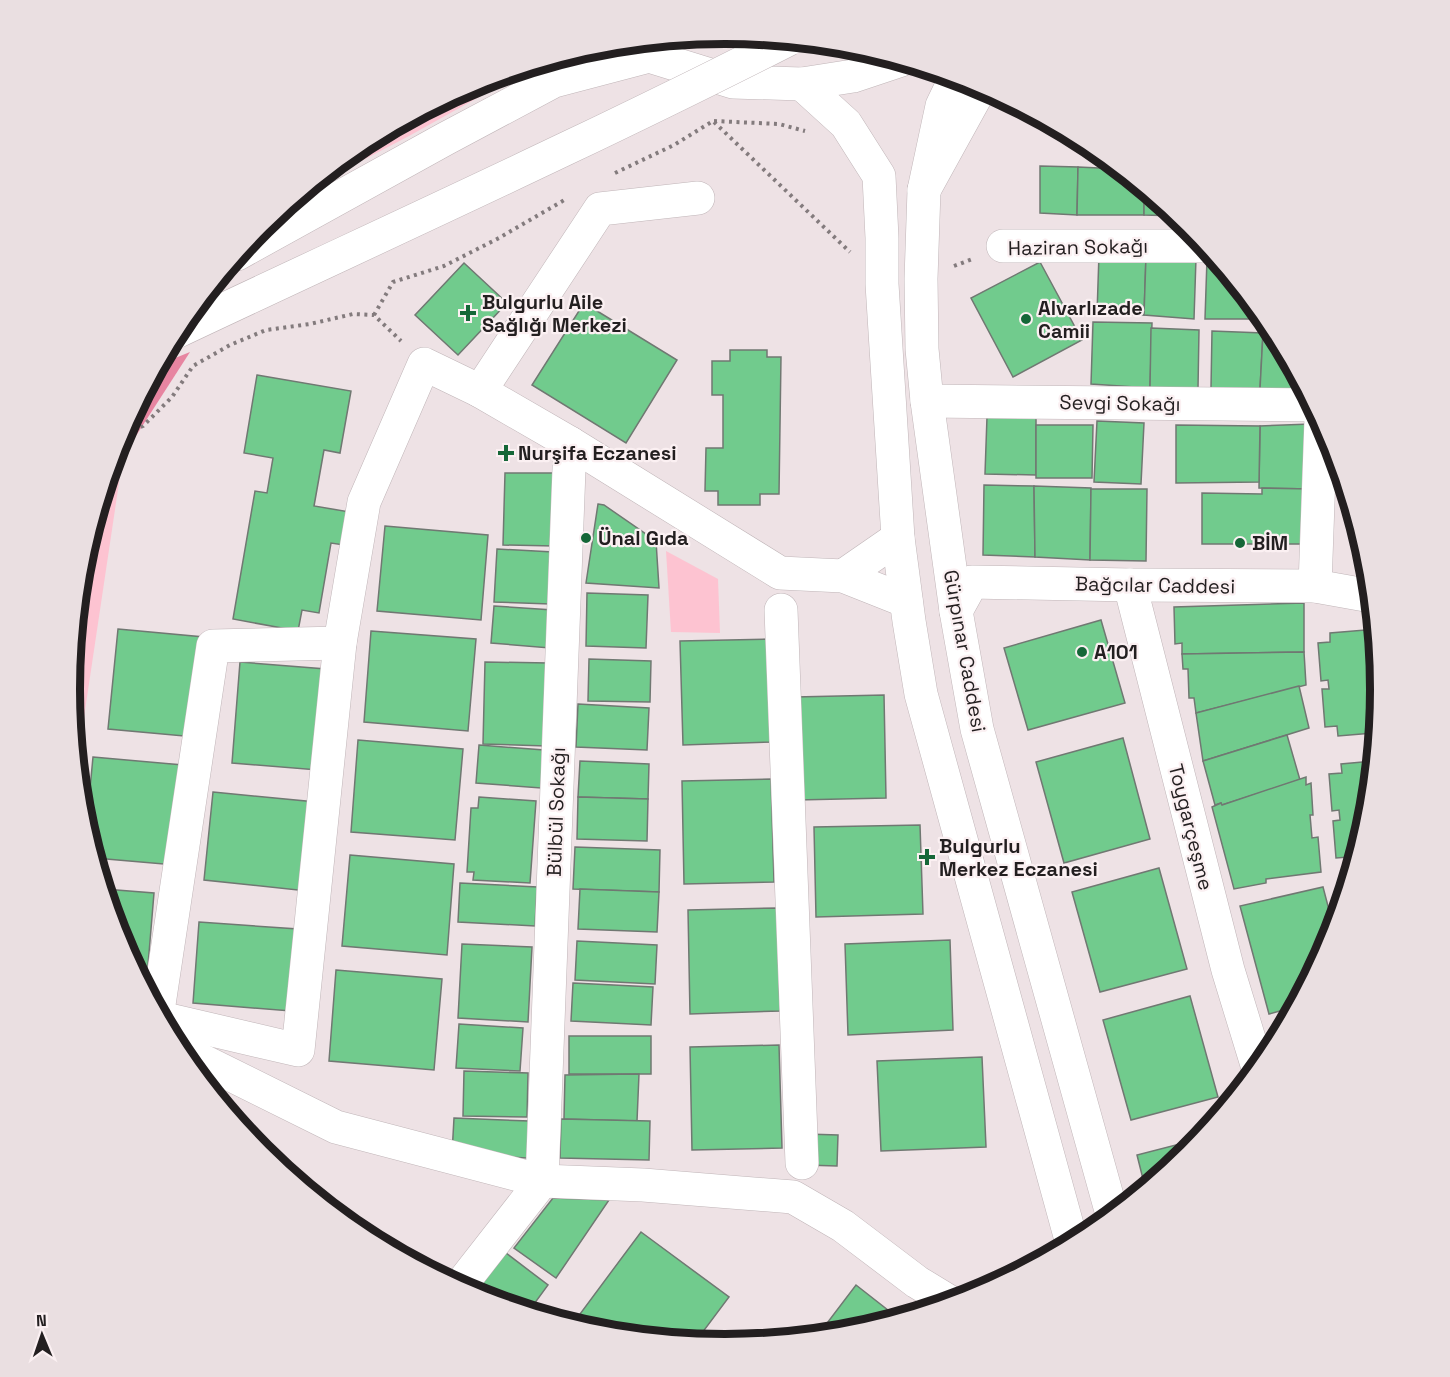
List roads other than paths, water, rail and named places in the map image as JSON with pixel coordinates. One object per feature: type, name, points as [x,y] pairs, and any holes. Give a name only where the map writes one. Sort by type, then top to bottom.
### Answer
[{"type":"main road","points":[[193,324],[554,155],[776,46]]},
{"type":"main road","points":[[639,49],[733,82],[802,84],[853,76],[888,64]]},
{"type":"main road","points":[[261,241],[554,81],[636,50]]},
{"type":"main road","points":[[802,84],[846,124],[879,176],[882,284],[898,538],[921,694],[1069,1234]]},
{"type":"main road","name":"Gürpınar Caddesi","points":[[952,85],[942,106],[924,190],[921,279],[922,349],[927,401],[956,611],[977,729],[1110,1206]]},
{"type":"main road","points":[[924,190],[976,95]]},
{"type":"main road","points":[[480,391],[600,209],[698,198]]},
{"type":"main road","name":"Haziran Sokağı","points":[[1003,246],[1194,246]]},
{"type":"main road","points":[[171,1020],[298,1050],[340,643],[364,501],[424,364],[480,391],[570,443],[780,573],[843,576],[906,601]]},
{"type":"main road","name":"Sevgi Sokağı","points":[[927,401],[1304,405]]},
{"type":"main road","points":[[1315,586],[1320,440]]},
{"type":"main road","name":"Bülbül Sokağı","points":[[542,1181],[570,443]]},
{"type":"main road","points":[[843,576],[898,538]]},
{"type":"main road","name":"Bağcılar Caddesi","points":[[956,611],[972,582],[1315,586],[1363,595]]},
{"type":"main road","name":"Toygarçeşme","points":[[1130,585],[1228,970],[1254,1057]]},
{"type":"main road","points":[[781,610],[802,1163]]},
{"type":"main road","points":[[160,999],[213,646],[340,643]]},
{"type":"main road","points":[[197,1058],[336,1127],[542,1181],[643,1185],[793,1197],[843,1226],[917,1282],[940,1296]]},
{"type":"main road","points":[[466,1279],[542,1181]]},
{"type":"place","name":"Bulgurlu Aile Sağlığı Merkezi","points":[[468,313]]},
{"type":"place","name":"Alvarlızade Camii","points":[[1026,319]]},
{"type":"place","name":"Nurşifa Eczanesi","points":[[506,453]]},
{"type":"place","name":"Ünal Gıda","points":[[586,538]]},
{"type":"place","name":"BİM","points":[[1240,543]]},
{"type":"place","name":"A101","points":[[1082,652]]},
{"type":"place","name":"Bulgurlu Merkez Eczanesi","points":[[927,857]]}]
